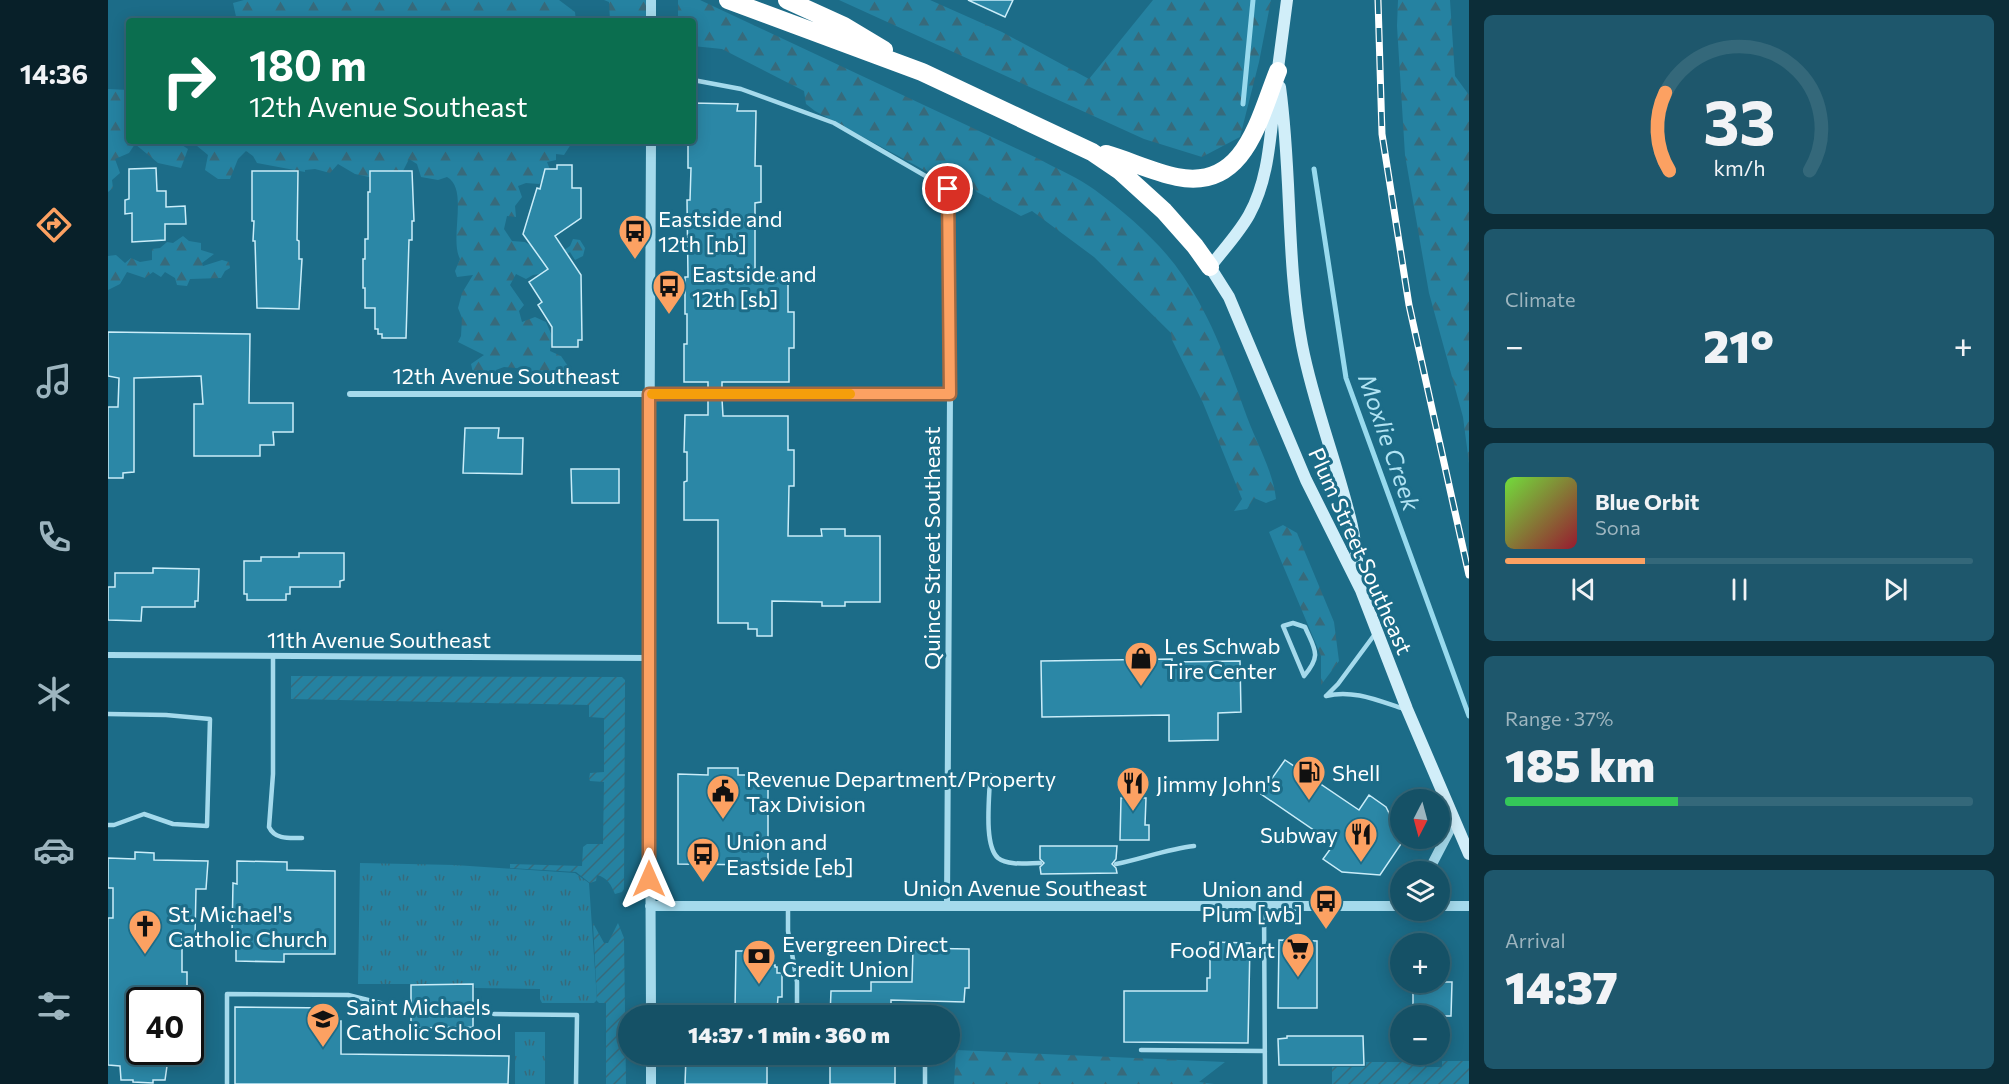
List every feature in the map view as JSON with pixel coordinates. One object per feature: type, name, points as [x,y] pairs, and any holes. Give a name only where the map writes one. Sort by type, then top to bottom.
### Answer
[{"type":"highway","points":[[728,0],[922,72],[1080,146],[1120,171],[1143,191],[1178,227],[1210,267]]},
{"type":"highway","points":[[787,0],[844,26],[922,72]]},
{"type":"highway","points":[[1080,146],[1179,177],[1213,175],[1231,165],[1249,144],[1278,71]]},
{"type":"main road","points":[[1210,267],[1243,225],[1261,188],[1267,161],[1287,0]]},
{"type":"main road","points":[[1278,71],[1287,146],[1293,274],[1301,336],[1321,423],[1353,527],[1361,590]]},
{"type":"main road","name":"Plum Street Southeast","points":[[1210,267],[1229,297],[1306,480],[1361,590],[1407,709],[1469,854]]},
{"type":"street","points":[[651,0],[651,18]]},
{"type":"street","points":[[651,144],[649,394],[651,1005]]},
{"type":"street","name":"Quince Street Southeast","points":[[946,906],[950,394],[948,189]]},
{"type":"street","name":"12th Avenue Southeast","points":[[350,394],[950,394]]},
{"type":"street","name":"11th Avenue Southeast","points":[[108,655],[650,658]]},
{"type":"street","points":[[1434,861],[1455,820]]},
{"type":"street","points":[[1386,906],[1390,904]]},
{"type":"street","name":"Union Avenue Southeast","points":[[650,906],[1390,906]]},
{"type":"street","points":[[1450,906],[1469,906]]},
{"type":"street","points":[[651,1065],[651,1084]]},
{"type":"lane","points":[[696,81],[741,89],[834,123],[948,189]]},
{"type":"lane","points":[[1293,623],[1305,627],[1316,653],[1314,665],[1304,676],[1283,626],[1293,623]]},
{"type":"lane","points":[[1377,632],[1338,684],[1326,696],[1339,692],[1351,693],[1407,709]]},
{"type":"lane","points":[[273,656],[273,774],[269,827],[272,833],[280,837],[302,838]]},
{"type":"lane","points":[[108,714],[166,715],[210,719],[207,826],[173,824],[144,814],[108,825]]},
{"type":"lane","points":[[990,775],[991,846],[999,858],[1007,861],[1040,863]]},
{"type":"lane","points":[[1116,864],[1138,860],[1167,849],[1194,846]]},
{"type":"lane","points":[[788,906],[788,931],[797,982],[797,1005]]},
{"type":"lane","points":[[1264,906],[1265,1084]]},
{"type":"lane","points":[[227,1084],[227,994],[348,995],[392,1006]]},
{"type":"lane","points":[[494,1014],[577,1015],[576,1084]]},
{"type":"lane","points":[[1141,1050],[1265,1050]]},
{"type":"lane","points":[[925,1065],[925,1084]]},
{"type":"green space","points":[[244,0],[559,0],[575,12],[576,18],[236,18],[233,3]]},
{"type":"green space","points":[[604,0],[655,0],[649,18],[610,18],[609,2]]},
{"type":"green space","points":[[678,0],[700,0],[1039,159],[1089,186],[1119,209],[1164,252],[1183,276],[1203,309],[1268,468],[1276,499],[1266,503],[1254,498],[1247,509],[1234,511],[1242,499],[1203,403],[1172,340],[1171,333],[1094,257],[1032,211],[1021,216],[977,192],[969,183],[950,184],[815,111],[806,104],[804,91],[722,49],[696,46],[696,18],[678,18]]},
{"type":"green space","points":[[839,0],[930,0],[1002,32],[1089,79],[1153,0],[1271,0],[1259,62],[1240,137],[1202,157],[1144,139]]},
{"type":"green space","points":[[1398,0],[1450,0],[1455,76],[1469,95],[1469,463],[1463,417],[1429,293],[1405,155],[1397,26]]},
{"type":"green space","points":[[108,89],[126,90],[126,144],[135,144],[129,153],[115,159],[120,173],[112,180],[113,188],[108,192]]},
{"type":"green space","points":[[135,144],[180,144],[188,149],[181,168],[158,163]]},
{"type":"green space","points":[[195,144],[571,144],[564,155],[556,154],[556,160],[547,162],[551,172],[539,184],[526,183],[518,186],[522,197],[515,206],[516,217],[507,216],[504,229],[512,241],[525,242],[533,247],[561,252],[570,246],[573,239],[580,240],[585,248],[583,256],[575,260],[570,252],[563,256],[548,273],[533,275],[526,279],[516,274],[510,285],[524,305],[519,311],[522,322],[535,317],[546,322],[552,336],[550,351],[561,356],[572,372],[559,375],[553,386],[537,382],[526,369],[504,367],[496,370],[494,380],[475,381],[471,364],[484,355],[458,342],[461,336],[462,318],[458,308],[462,293],[473,275],[457,277],[455,271],[460,259],[456,239],[458,203],[457,192],[447,177],[438,180],[421,177],[417,164],[409,159],[397,183],[355,174],[338,164],[330,173],[315,169],[305,170],[305,172],[257,163],[246,151],[238,159],[230,179],[218,179],[205,170],[208,155]]},
{"type":"green space","points":[[183,236],[189,241],[201,243],[201,250],[214,254],[202,263],[203,266],[222,260],[229,262],[230,268],[221,278],[190,279],[187,286],[177,285],[175,278],[165,272],[161,277],[153,272],[145,278],[127,272],[120,284],[108,290],[108,256],[116,255],[125,263],[131,258],[140,262],[152,260],[152,249],[160,248],[167,242],[173,243]]},
{"type":"green space","points":[[1283,525],[1297,533],[1334,622],[1339,661],[1321,685],[1321,656],[1269,532]]},
{"type":"green space","points":[[291,676],[622,677],[625,680],[624,889],[615,894],[606,880],[597,875],[596,881],[590,883],[576,872],[510,868],[510,864],[582,866],[583,847],[587,844],[603,844],[604,782],[589,779],[590,773],[604,772],[604,718],[589,717],[589,705],[291,699]]},
{"type":"green space","points":[[360,863],[455,865],[575,873],[589,883],[597,1000],[594,1003],[542,1003],[540,989],[475,988],[474,984],[358,984]]},
{"type":"green space","points":[[593,923],[604,943],[608,943],[618,923],[624,938],[625,1005],[618,1005],[618,1065],[626,1065],[626,1084],[606,1084],[606,1003],[597,1001]]},
{"type":"green space","points":[[515,1032],[545,1032],[545,1084],[515,1084]]},
{"type":"green space","points":[[960,1050],[1225,1062],[1199,1082],[1214,1084],[954,1084],[955,1065],[960,1065]]},
{"type":"green space","points":[[1450,1061],[1469,1061],[1469,1084],[1332,1084],[1332,1067],[1366,1067],[1366,1062],[1390,1062],[1390,1065],[1442,1067],[1442,1065],[1450,1065]]},
{"type":"building","points":[[968,0],[1013,0],[1005,17]]},
{"type":"building","points":[[696,103],[738,104],[737,111],[756,111],[755,166],[761,166],[761,202],[755,203],[755,278],[788,278],[788,312],[794,312],[794,348],[789,348],[789,382],[722,382],[722,389],[708,389],[708,382],[684,382],[684,344],[687,344],[685,277],[688,277],[687,200],[690,200],[691,168],[688,168],[688,144],[696,144]]},
{"type":"building","points":[[557,165],[572,165],[572,188],[581,188],[581,218],[555,236],[581,275],[582,340],[578,340],[578,347],[552,347],[552,327],[538,305],[542,302],[529,282],[548,269],[523,234],[545,169],[557,169]]},
{"type":"building","points":[[156,168],[157,191],[166,191],[166,207],[185,206],[186,224],[165,224],[165,240],[132,242],[132,213],[125,214],[125,200],[129,199],[129,169]]},
{"type":"building","points":[[252,171],[298,171],[297,240],[299,241],[299,259],[302,259],[299,309],[257,308],[254,221],[252,221]]},
{"type":"building","points":[[370,171],[412,171],[414,221],[412,221],[412,240],[409,240],[406,338],[382,338],[382,334],[378,334],[378,329],[375,329],[375,308],[365,308],[363,259],[365,259],[365,239],[368,239]]},
{"type":"building","points":[[108,332],[250,334],[249,403],[293,403],[293,432],[273,432],[274,445],[260,445],[260,456],[194,456],[194,404],[203,404],[201,376],[134,378],[134,472],[123,473],[123,478],[108,478],[108,407],[118,407],[119,378],[108,376]]},
{"type":"building","points":[[708,399],[722,399],[723,416],[788,416],[788,450],[794,450],[794,486],[789,486],[788,536],[822,536],[821,529],[845,529],[845,536],[880,536],[880,602],[845,602],[845,606],[822,606],[822,602],[772,601],[772,636],[757,636],[757,629],[748,629],[748,623],[718,623],[718,520],[684,520],[684,482],[687,481],[687,452],[684,452],[685,415],[708,415]]},
{"type":"building","points":[[465,428],[499,428],[498,438],[523,438],[522,474],[463,473]]},
{"type":"building","points":[[571,469],[619,469],[619,503],[572,503]]},
{"type":"building","points":[[299,553],[344,553],[344,580],[340,581],[340,587],[290,587],[290,594],[286,594],[286,600],[247,600],[247,594],[244,594],[244,561],[261,561],[261,557],[299,557]]},
{"type":"building","points":[[153,568],[199,569],[198,601],[195,601],[195,607],[142,607],[141,621],[108,620],[108,587],[115,587],[115,573],[153,573]]},
{"type":"building","name":"Les Schwab Tire Center","points":[[1172,659],[1172,662],[1240,661],[1241,712],[1218,713],[1218,740],[1169,741],[1169,715],[1042,717],[1041,661]]},
{"type":"building","points":[[1285,760],[1359,810],[1369,795],[1386,807],[1390,815],[1390,849],[1398,849],[1380,875],[1342,872],[1323,859],[1334,844],[1261,794]]},
{"type":"building","name":"Revenue Department/Property Tax Division","points":[[708,768],[738,768],[738,775],[768,775],[768,865],[678,864],[678,774],[708,775]]},
{"type":"building","name":"Jimmy John's","points":[[1121,798],[1146,798],[1145,825],[1149,825],[1149,840],[1120,840]]},
{"type":"building","points":[[1040,846],[1117,846],[1116,859],[1112,864],[1117,873],[1041,874],[1040,867],[1044,863],[1040,859]]},
{"type":"building","name":"St. Michael's Catholic Church","points":[[135,852],[154,853],[154,860],[208,861],[206,889],[196,889],[195,937],[182,937],[182,972],[187,972],[187,987],[126,987],[126,1065],[184,1065],[167,1066],[165,1080],[153,1080],[153,1083],[121,1080],[120,1066],[108,1065],[108,918],[113,918],[113,888],[108,888],[108,858],[135,859]]},
{"type":"building","points":[[237,861],[287,862],[287,870],[335,871],[335,954],[284,954],[284,962],[236,961],[236,944],[232,944],[232,935],[233,883],[237,884]]},
{"type":"building","name":"Food Mart","points":[[1279,940],[1317,941],[1317,1008],[1278,1008]]},
{"type":"building","points":[[1210,942],[1250,943],[1248,1043],[1124,1042],[1124,991],[1207,991],[1207,978],[1210,978]]},
{"type":"building","points":[[913,948],[969,949],[969,988],[965,988],[964,1002],[891,1000],[891,1005],[830,1005],[831,991],[871,991],[871,982],[912,982]]},
{"type":"building","name":"Evergreen Direct Credit Union","points":[[736,951],[770,951],[770,965],[777,967],[777,973],[782,973],[782,997],[778,997],[777,1005],[735,1005]]},
{"type":"building","points":[[1450,982],[1452,982],[1451,1016],[1450,1005],[1413,1005],[1413,993],[1450,993]]},
{"type":"building","points":[[473,984],[473,1027],[411,1028],[411,985]]},
{"type":"building","name":"Saint Michaels Catholic School","points":[[235,1007],[334,1008],[334,1021],[341,1021],[341,1054],[509,1056],[508,1084],[235,1084]]},
{"type":"building","points":[[1287,1036],[1363,1036],[1364,1065],[1279,1065],[1278,1039],[1287,1038]]},
{"type":"building","points":[[686,1065],[767,1065],[767,1084],[685,1084]]},
{"type":"building","points":[[830,1065],[895,1065],[895,1084],[830,1084]]},
{"type":"waterway","name":"Moxlie Creek","points":[[1243,104],[1253,0]]},
{"type":"waterway","name":"Moxlie Creek","points":[[1314,169],[1346,378],[1469,716]]},
{"type":"railway","points":[[1378,0],[1382,134],[1409,305],[1469,575]]},
{"type":"slow traffic","points":[[652,394],[850,394]]},
{"type":"place","name":"Eastside and 12th [nb]","points":[[635,260]]},
{"type":"place","name":"Eastside and 12th [sb]","points":[[669,315]]},
{"type":"place","name":"Les Schwab Tire Center","points":[[1141,687]]},
{"type":"place","name":"Shell","points":[[1309,801]]},
{"type":"place","name":"Jimmy John's","points":[[1133,812]]},
{"type":"place","name":"Revenue Department/Property Tax Division","points":[[723,820]]},
{"type":"place","name":"Subway","points":[[1361,863]]},
{"type":"place","name":"Union and Eastside [eb]","points":[[703,883]]},
{"type":"place","name":"Union and Plum [wb]","points":[[1326,930]]},
{"type":"place","name":"St. Michael's Catholic Church","points":[[145,955]]},
{"type":"place","name":"Food Mart","points":[[1298,978]]},
{"type":"place","name":"Evergreen Direct Credit Union","points":[[759,985]]},
{"type":"place","name":"Saint Michaels Catholic School","points":[[323,1048]]},
{"type":"route","points":[[649,879],[649,394],[950,394],[948,189]]}]
